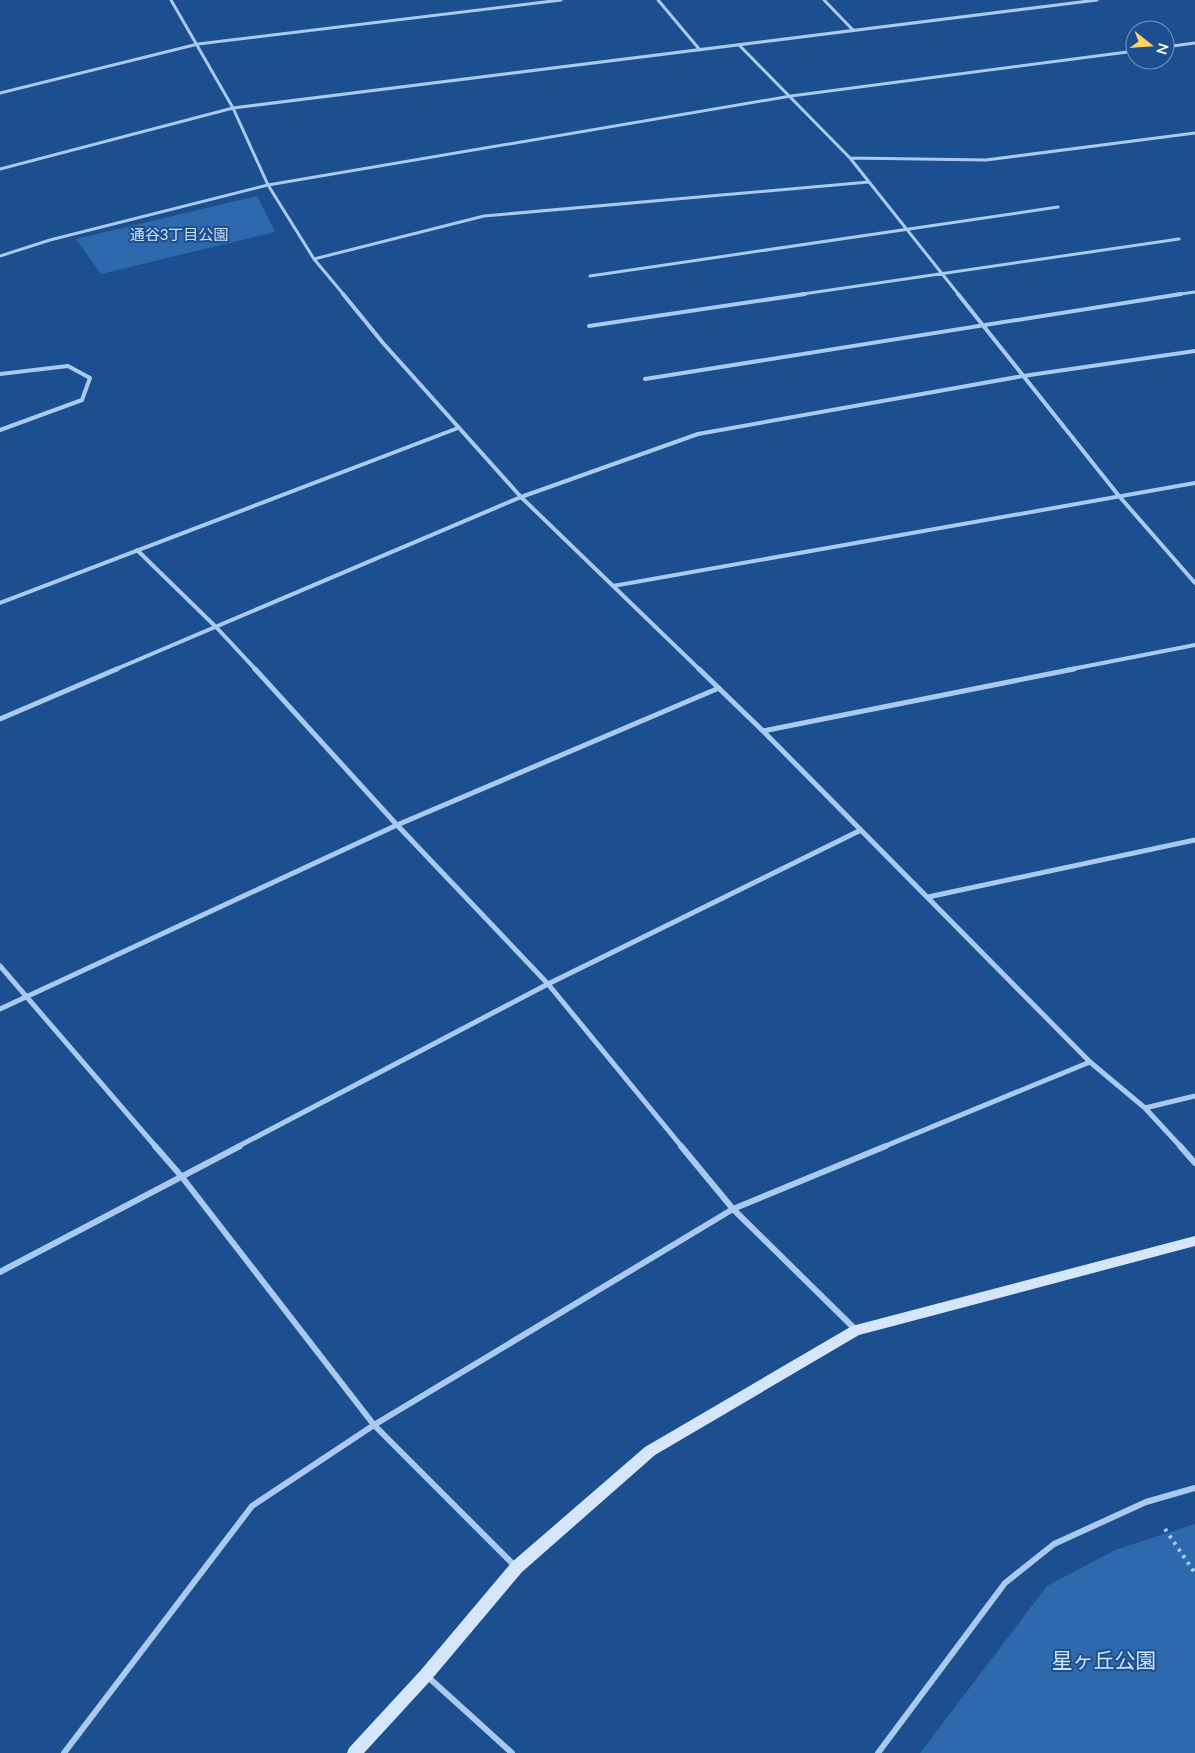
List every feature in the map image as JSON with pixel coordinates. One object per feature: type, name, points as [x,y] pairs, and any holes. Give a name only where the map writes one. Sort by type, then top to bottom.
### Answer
[{"type":"street","points":[[171,0],[198,44],[233,108],[268,185],[314,259],[383,343],[521,497],[763,731],[1090,1062],[1145,1108],[1195,1163]]},
{"type":"street","points":[[0,93],[198,44],[561,0]]},
{"type":"street","points":[[658,0],[700,50]]},
{"type":"street","points":[[824,0],[853,30]]},
{"type":"street","points":[[1,168],[233,108],[1097,0]]},
{"type":"street","points":[[1175,46],[1195,43]]},
{"type":"street","points":[[740,45],[850,158],[1119,496],[1195,583]]},
{"type":"street","points":[[0,256],[50,240],[268,185],[791,96],[1125,52]]},
{"type":"street","points":[[850,158],[986,160],[1195,133]]},
{"type":"street","points":[[314,259],[484,216],[869,182]]},
{"type":"street","points":[[590,276],[1058,207]]},
{"type":"street","points":[[589,326],[1179,239]]},
{"type":"street","points":[[645,379],[981,324],[1195,292]]},
{"type":"street","points":[[0,719],[521,497],[698,434],[1023,376],[1195,351]]},
{"type":"street","points":[[0,374],[68,366],[90,378],[82,400],[0,430]]},
{"type":"street","points":[[0,603],[458,428]]},
{"type":"street","points":[[613,586],[1195,483]]},
{"type":"street","points":[[136,550],[217,628],[397,825],[548,984],[734,1209],[856,1330]]},
{"type":"street","points":[[763,731],[1195,645]]},
{"type":"street","points":[[0,1009],[397,825],[719,688]]},
{"type":"street","points":[[0,1272],[548,984],[861,830]]},
{"type":"street","points":[[928,897],[1195,840]]},
{"type":"street","points":[[0,966],[182,1177],[374,1425],[517,1567]]},
{"type":"street","points":[[64,1753],[252,1506],[374,1425],[734,1209],[1090,1062]]},
{"type":"street","points":[[1145,1108],[1195,1096]]},
{"type":"street","points":[[354,1753],[426,1675],[517,1567],[650,1451],[856,1330],[1195,1241]]},
{"type":"street","points":[[878,1753],[1005,1583],[1054,1544],[1146,1502],[1195,1488]]},
{"type":"street","points":[[426,1675],[512,1753]]},
{"type":"path","points":[[1146,1502],[1195,1573]]},
{"type":"green space","name":"通谷3丁目公園","points":[[257,196],[275,232],[101,274],[76,239]]},
{"type":"green space","name":"星ヶ丘公園","points":[[1195,1524],[1195,1753],[920,1753],[1047,1586],[1115,1550]]}]
